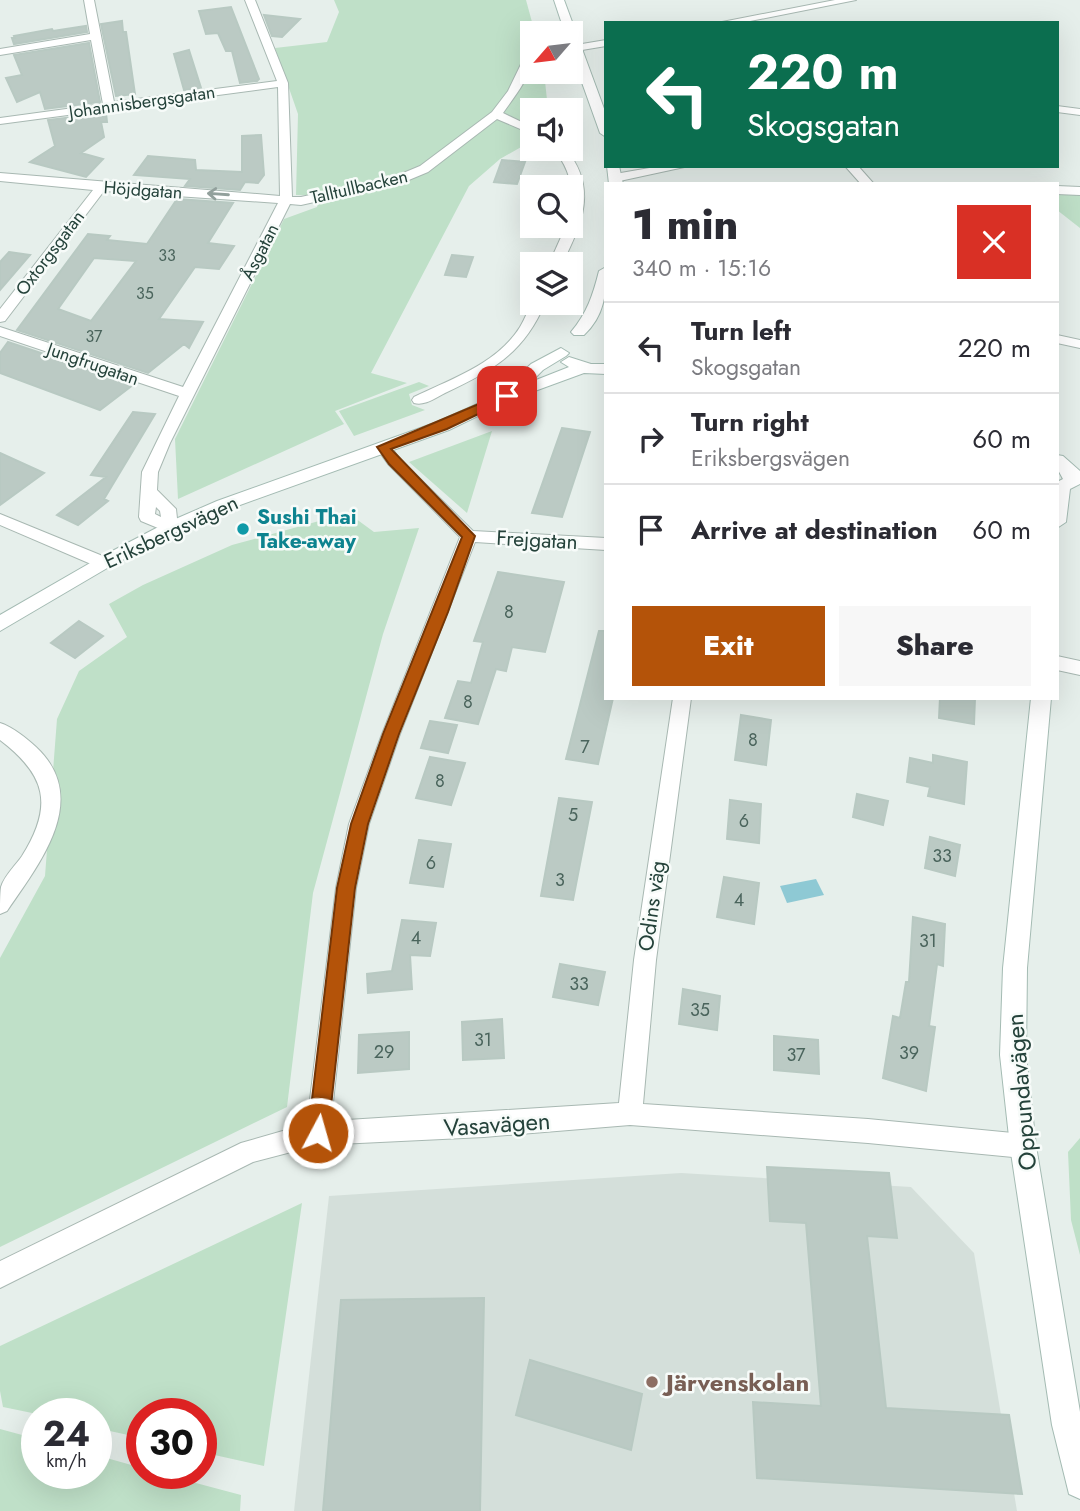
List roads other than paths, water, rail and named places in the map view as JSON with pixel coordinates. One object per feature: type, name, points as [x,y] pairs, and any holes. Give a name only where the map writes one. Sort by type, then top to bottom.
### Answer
[{"type":"main road","points":[[559,0],[565,21]]},
{"type":"main road","points":[[583,74],[604,128]]},
{"type":"main road","points":[[579,332],[587,325],[603,299]]},
{"type":"main road","points":[[579,332],[601,330]]},
{"type":"main road","name":"Eriksbergsvägen","points":[[507,396],[537,368],[561,353],[566,338],[579,332]]},
{"type":"main road","points":[[561,353],[569,362],[582,368],[604,369]]},
{"type":"main road","name":"Eriksbergsvägen","points":[[0,624],[170,528],[217,508],[443,426],[507,396],[582,368]]},
{"type":"main road","points":[[1059,460],[1080,457]]},
{"type":"main road","points":[[1059,461],[1068,468],[1068,483],[1059,515]]},
{"type":"main road","name":"Oppundavägen","points":[[1041,700],[1015,968],[1013,1055],[1023,1146],[1073,1425],[1080,1483]]},
{"type":"street","points":[[89,0],[109,106]]},
{"type":"street","name":"Åsgatan","points":[[170,528],[147,517],[150,472],[286,200],[283,83],[250,0]]},
{"type":"street","points":[[733,21],[851,0]]},
{"type":"street","points":[[0,52],[95,36]]},
{"type":"street","points":[[583,47],[604,43]]},
{"type":"street","name":"Talltullbacken","points":[[286,200],[318,199],[412,176],[446,155],[496,114],[520,76]]},
{"type":"street","name":"Johannisbergsgatan","points":[[0,121],[283,83]]},
{"type":"street","points":[[1059,109],[1080,111]]},
{"type":"street","points":[[496,114],[520,125]]},
{"type":"street","points":[[562,252],[576,222],[579,192],[578,175],[573,161]]},
{"type":"street","points":[[614,176],[669,168]]},
{"type":"street","points":[[853,168],[866,182]]},
{"type":"street","name":"Höjdgatan","points":[[0,177],[286,200]]},
{"type":"street","name":"Oxtorgsgatan","points":[[0,318],[101,187]]},
{"type":"street","points":[[1059,190],[1080,191]]},
{"type":"street","points":[[419,400],[470,375],[512,346],[525,331],[532,315]]},
{"type":"street","name":"Jungfrugatan","points":[[0,331],[188,394]]},
{"type":"street","points":[[1059,339],[1080,344]]},
{"type":"street","points":[[318,1133],[346,888],[359,824],[391,734],[469,536],[400,469],[384,447]]},
{"type":"street","points":[[0,519],[104,563]]},
{"type":"street","name":"Frejgatan","points":[[469,536],[604,544]]},
{"type":"street","points":[[1059,663],[1080,668]]},
{"type":"street","name":"Odins väg","points":[[630,1114],[645,960],[682,700]]},
{"type":"street","points":[[0,730],[44,771],[50,788],[51,810],[40,843],[8,876],[0,905]]},
{"type":"street","name":"Vasavägen","points":[[0,1275],[250,1151],[318,1133],[484,1125],[630,1114],[868,1131],[1023,1146]]},
{"type":"water","points":[[816,879],[824,895],[787,903],[780,886]]},
{"type":"place","name":"Sushi Thai Take-away","points":[[243,529]]},
{"type":"place","name":"Järvenskolan","points":[[652,1382]]}]
